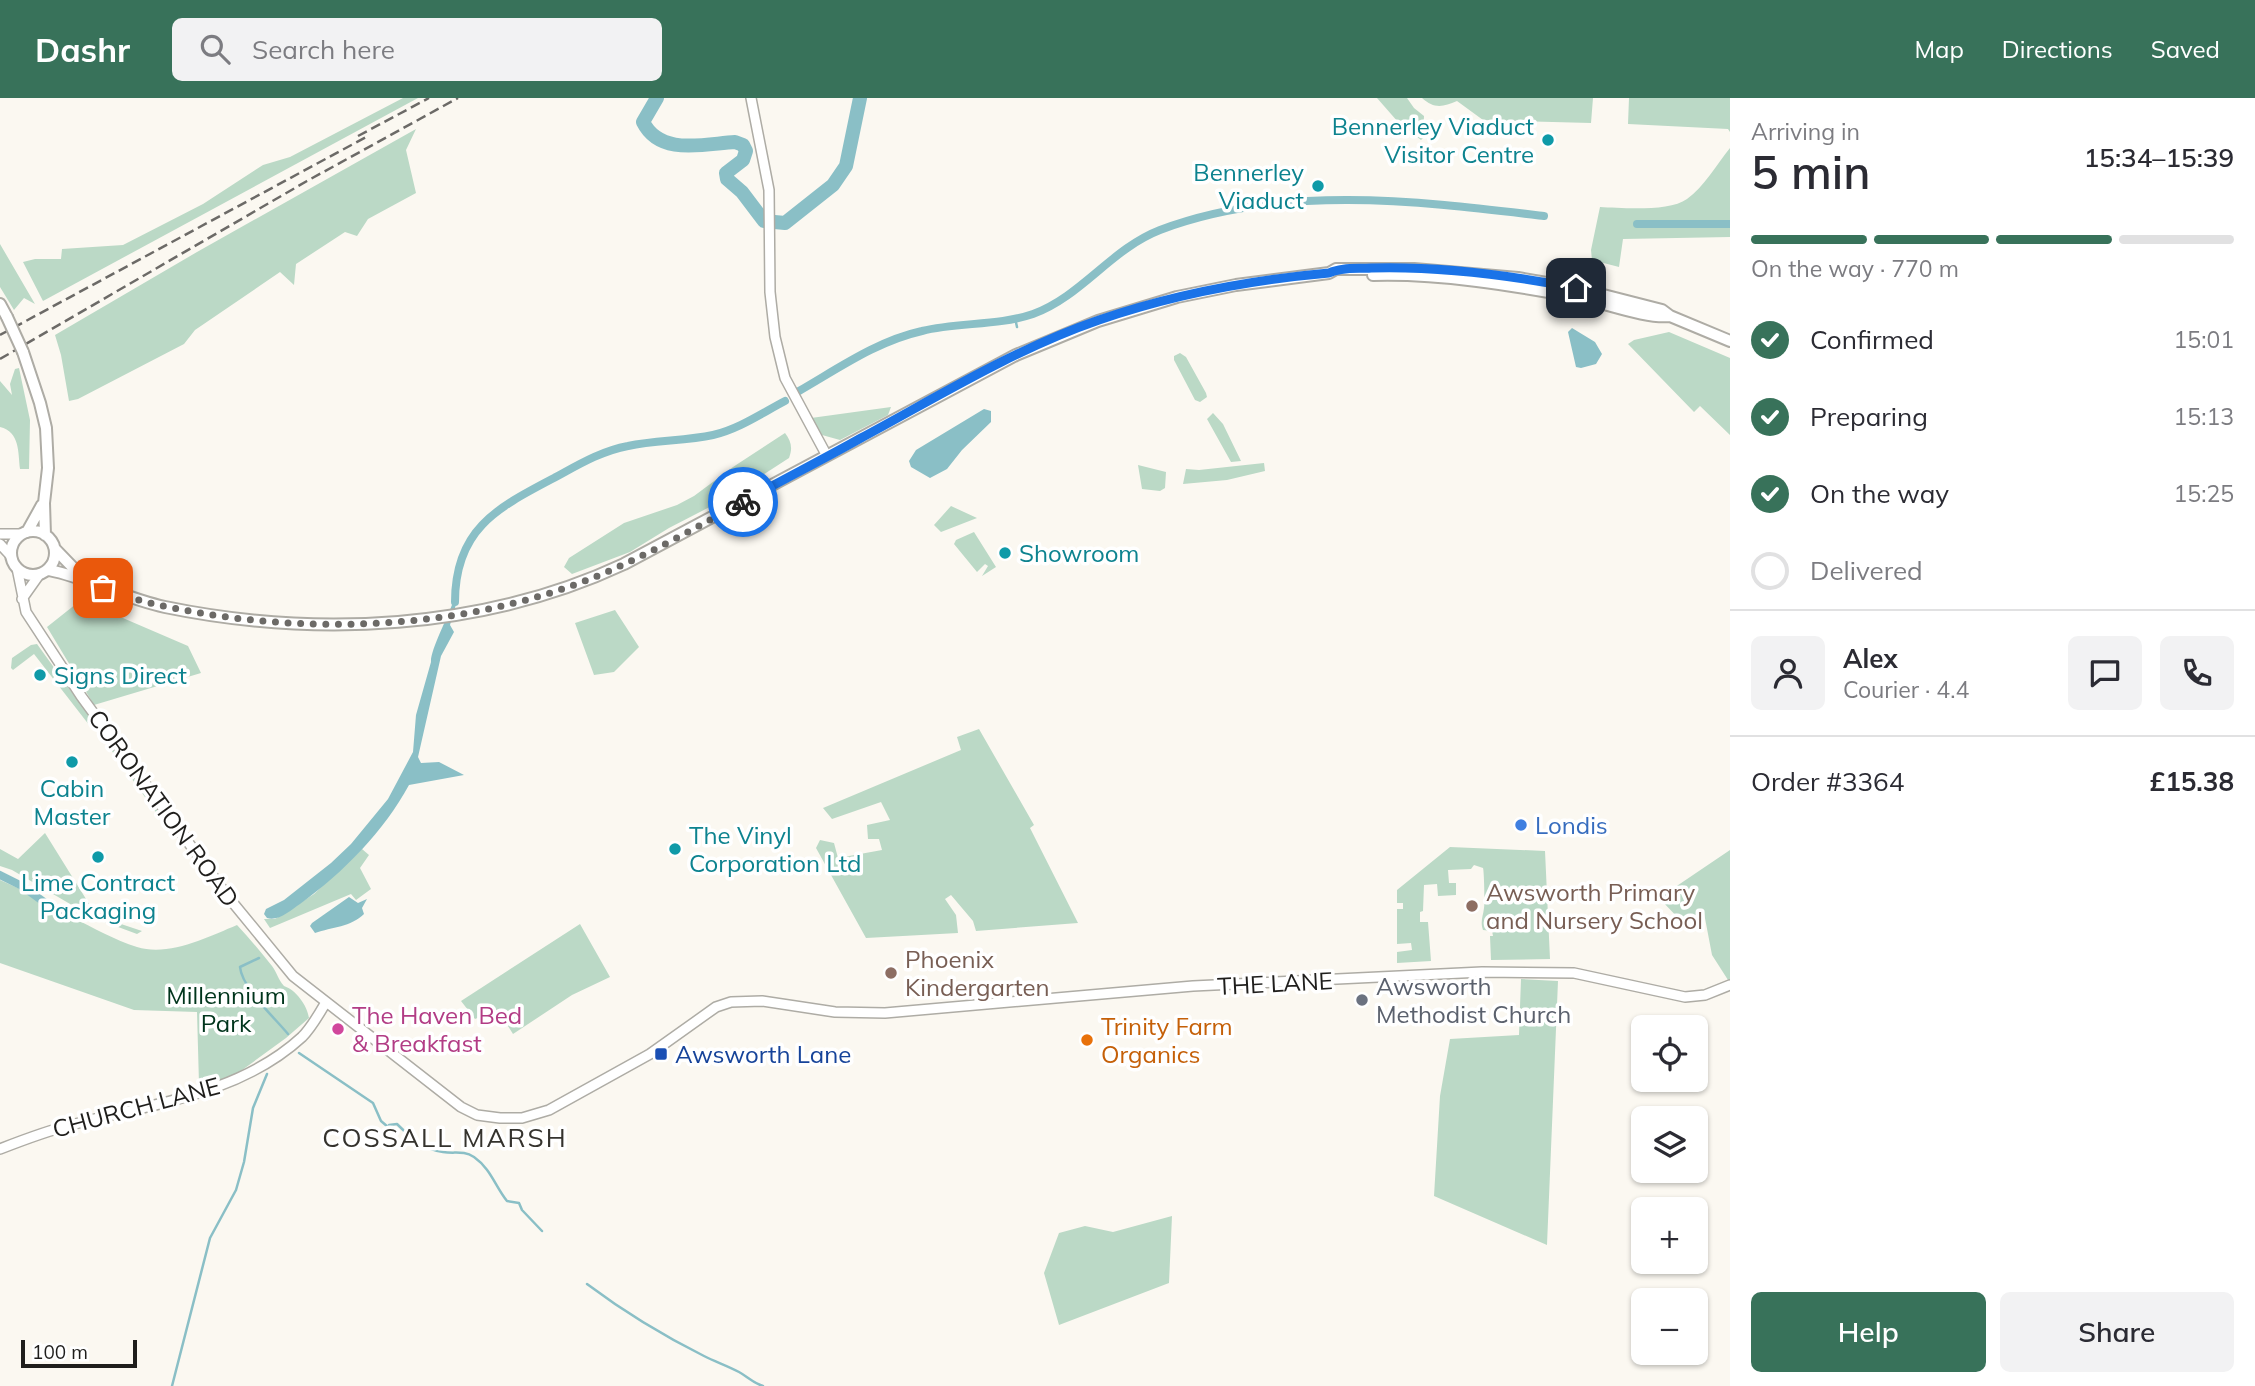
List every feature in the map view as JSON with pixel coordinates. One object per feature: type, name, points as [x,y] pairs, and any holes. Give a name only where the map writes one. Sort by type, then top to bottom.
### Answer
[{"type":"main road","points":[[44,503],[24,533],[12,545],[11,556],[17,568],[24,573],[44,572],[85,580],[117,594],[150,603],[241,619],[342,624],[398,621],[470,612],[530,599],[598,576],[669,542],[999,363],[1098,321],[1206,290],[1329,273],[1336,276],[1413,277],[1521,288],[1608,304],[1660,317],[1670,316],[1730,341]]},
{"type":"main road","points":[[0,304],[23,352],[46,428],[48,468],[44,503],[45,535]]},
{"type":"main road","points":[[24,533],[38,532],[45,535],[85,580]]},
{"type":"main road","points":[[44,572],[53,562],[55,549]]},
{"type":"street","points":[[751,98],[767,173],[772,315],[781,364],[785,378],[827,456]]},
{"type":"street","points":[[0,534],[24,533]]},
{"type":"street","points":[[0,544],[11,556]]},
{"type":"street","name":"CORONATION ROAD","points":[[17,568],[26,612],[81,696],[229,898],[279,961],[326,1002]]},
{"type":"street","points":[[22,599],[44,572]]},
{"type":"street","name":"THE LANE","points":[[326,1002],[461,1107],[484,1116],[512,1118],[534,1115],[573,1098],[650,1054],[716,1007],[731,1002],[762,1000],[835,1012],[885,1013],[1193,986],[1524,972],[1574,973],[1685,997],[1705,995],[1730,985]]},
{"type":"street","name":"CHURCH LANE","points":[[0,1149],[71,1125],[164,1104],[233,1080],[271,1060],[301,1038],[326,1002]]},
{"type":"green space","points":[[403,98],[418,98],[43,301],[23,262],[61,259],[62,249],[123,245],[203,204],[263,165],[290,157]]},
{"type":"green space","points":[[1377,98],[1407,98],[1424,116],[1423,138],[1421,140],[1398,122]]},
{"type":"green space","points":[[1422,98],[1593,98],[1591,123],[1483,120],[1457,101],[1439,106]]},
{"type":"green space","points":[[1629,98],[1730,98],[1730,132],[1728,129],[1628,124]]},
{"type":"green space","points":[[416,129],[406,150],[416,193],[368,219],[357,236],[345,232],[296,264],[294,285],[280,272],[195,330],[184,344],[78,399],[69,401],[55,335]]},
{"type":"green space","points":[[1730,148],[1730,237],[1623,239],[1619,267],[1592,260],[1591,250],[1600,207],[1645,208],[1679,203],[1699,188]]},
{"type":"green space","points":[[0,244],[35,304],[24,298],[14,310],[0,287]]},
{"type":"green space","points":[[1669,332],[1730,358],[1730,435],[1700,406],[1694,412],[1628,344],[1634,340]]},
{"type":"green space","points":[[1180,353],[1186,357],[1206,393],[1207,397],[1200,402],[1195,400],[1174,360],[1174,356]]},
{"type":"green space","points":[[19,368],[30,420],[29,469],[20,469],[15,438],[0,427],[0,381],[12,395],[10,384],[15,369]]},
{"type":"green space","points":[[891,407],[888,415],[840,440],[822,435],[811,418]]},
{"type":"green space","points":[[1213,413],[1223,424],[1241,461],[1231,462],[1207,419]]},
{"type":"green space","points":[[785,433],[791,445],[789,458],[729,497],[630,552],[572,574],[564,567],[569,558],[624,523],[677,505],[694,496]]},
{"type":"green space","points":[[1264,463],[1265,471],[1227,480],[1183,484],[1186,469]]},
{"type":"green space","points":[[1138,465],[1166,472],[1165,488],[1160,491],[1142,489]]},
{"type":"green space","points":[[951,506],[977,518],[941,532],[934,525]]},
{"type":"green space","points":[[974,532],[996,567],[982,576],[988,566],[985,564],[977,572],[954,544],[956,540]]},
{"type":"green space","points":[[81,600],[188,646],[201,673],[94,705],[47,627]]},
{"type":"green space","points":[[615,610],[639,647],[614,672],[594,675],[575,623]]},
{"type":"green space","points":[[37,644],[175,835],[173,836],[96,729],[93,730],[34,654],[13,670],[11,668],[12,658]]},
{"type":"green space","points":[[979,729],[1034,825],[1030,828],[1078,923],[976,931],[973,921],[951,895],[945,899],[956,915],[958,933],[866,938],[816,848],[820,840],[834,843],[838,858],[882,850],[879,839],[868,839],[867,825],[890,820],[881,802],[832,819],[823,808],[961,750],[957,737]]},
{"type":"green space","points":[[45,833],[91,907],[112,921],[142,931],[137,934],[94,918],[12,870],[0,866],[0,849],[18,859]]},
{"type":"green space","name":"Awsworth Primary and Nursery School","points":[[1450,847],[1545,851],[1550,959],[1491,960],[1492,931],[1483,930],[1482,924],[1483,868],[1474,865],[1471,869],[1448,870],[1449,883],[1456,883],[1456,895],[1438,896],[1437,884],[1424,885],[1420,922],[1428,922],[1431,961],[1397,963],[1397,952],[1412,950],[1411,943],[1397,944],[1397,909],[1403,909],[1403,903],[1397,903],[1397,890]]},
{"type":"green space","points":[[362,849],[369,855],[360,868],[371,889],[356,900],[351,894],[270,928],[264,919],[275,919],[314,894]]},
{"type":"green space","points":[[1730,850],[1728,980],[1712,955],[1704,913],[1684,924],[1659,898]]},
{"type":"green space","name":"Millennium Park","points":[[0,880],[20,889],[62,918],[72,917],[137,947],[175,948],[237,925],[272,966],[284,986],[300,999],[309,1018],[238,1073],[199,1084],[197,1012],[134,1010],[0,963]]},
{"type":"green space","points":[[580,924],[610,977],[572,995],[513,1034],[503,1018],[494,1011],[475,1019],[461,1001]]},
{"type":"green space","points":[[1521,979],[1558,981],[1547,1245],[1434,1196],[1440,1096],[1450,1039],[1519,1035]]},
{"type":"green space","points":[[1172,1216],[1169,1283],[1059,1325],[1044,1273],[1059,1233],[1085,1226],[1113,1232]]},
{"type":"water","points":[[1572,328],[1595,342],[1602,354],[1596,364],[1576,367],[1568,332]]},
{"type":"water","points":[[984,409],[991,411],[991,422],[947,469],[930,478],[911,467],[909,461],[916,450]]},
{"type":"water","points":[[457,601],[450,625],[454,632],[441,656],[418,757],[421,763],[439,762],[464,775],[409,785],[375,835],[347,865],[289,912],[280,917],[267,918],[264,914],[266,909],[284,900],[331,863],[351,844],[388,799],[413,752],[416,715],[433,650],[453,602]]},
{"type":"water","points":[[349,897],[358,903],[367,899],[362,908],[364,914],[347,924],[315,933],[310,926],[312,923]]},
{"type":"waterway","points":[[657,98],[643,122],[651,133],[660,140],[683,146],[735,142],[743,145],[746,151],[743,160],[726,173],[727,179],[742,192],[764,221],[785,223],[833,185],[846,166],[860,98]]},
{"type":"waterway","points":[[799,391],[889,341],[936,328],[1020,318],[1033,314],[1067,296],[1142,238],[1206,216],[1254,206],[1350,200],[1448,205],[1544,216]]},
{"type":"waterway","points":[[1637,224],[1730,224]]},
{"type":"waterway","points":[[1015,318],[1017,327]]},
{"type":"waterway","points":[[455,602],[462,556],[471,539],[483,524],[514,500],[608,451],[723,432],[785,401]]},
{"type":"waterway","points":[[0,875],[22,886],[66,918]]},
{"type":"waterway","points":[[259,958],[240,967],[242,975],[252,993],[288,1034]]},
{"type":"waterway","points":[[299,1053],[373,1103],[381,1121],[388,1127],[397,1124],[423,1146],[474,1157],[489,1172],[507,1201],[519,1203],[522,1210],[542,1231]]},
{"type":"waterway","points":[[172,1386],[210,1238],[236,1190],[244,1162],[253,1108],[267,1074]]},
{"type":"waterway","points":[[587,1284],[659,1332],[763,1386]]},
{"type":"railway","points":[[358,136],[429,98]]},
{"type":"railway","points":[[0,359],[307,181],[458,98]]},
{"type":"railway","points":[[0,335],[368,136]]},
{"type":"way so far","points":[[103,588],[164,607],[241,619],[342,624],[441,617],[520,602],[580,583],[669,542],[743,502]]},
{"type":"place","name":"Bennerley Viaduct Visitor Centre","points":[[1548,140]]},
{"type":"place","name":"Bennerley Viaduct","points":[[1318,186]]},
{"type":"place","name":"Showroom","points":[[1005,553]]},
{"type":"place","name":"Signs Direct","points":[[40,675]]},
{"type":"place","name":"Cabin Master","points":[[72,762]]},
{"type":"place","name":"Londis","points":[[1521,825]]},
{"type":"place","name":"The Vinyl Corporation Ltd","points":[[675,849]]},
{"type":"place","name":"Lime Contract Packaging","points":[[98,857]]},
{"type":"place","name":"Awsworth Primary and Nursery School","points":[[1472,906]]},
{"type":"place","name":"Phoenix Kindergarten","points":[[891,973]]},
{"type":"place","name":"Awsworth Methodist Church","points":[[1362,1000]]},
{"type":"place","name":"The Haven Bed & Breakfast","points":[[338,1029]]},
{"type":"place","name":"Trinity Farm Organics","points":[[1087,1040]]},
{"type":"place","name":"Awsworth Lane","points":[[661,1054]]},
{"type":"district","name":"COSSALL MARSH","points":[[445,1137]]},
{"type":"route","points":[[743,502],[955,385],[1043,342],[1098,321],[1177,297],[1236,285],[1329,273],[1336,269],[1444,270],[1504,276],[1576,288]]}]
